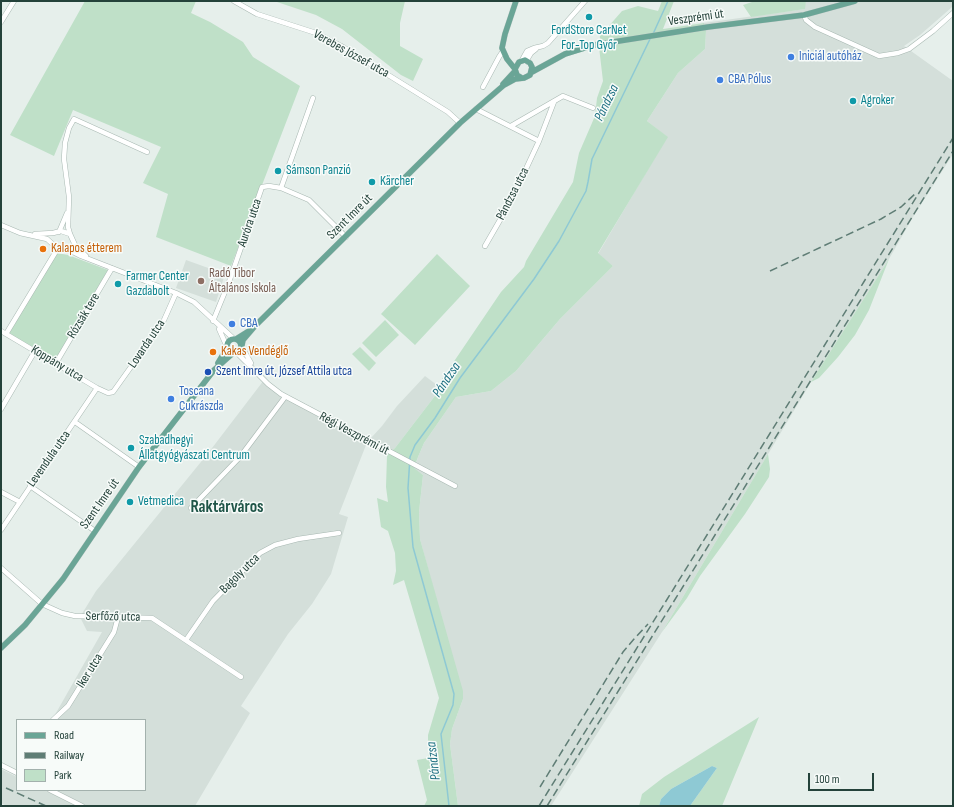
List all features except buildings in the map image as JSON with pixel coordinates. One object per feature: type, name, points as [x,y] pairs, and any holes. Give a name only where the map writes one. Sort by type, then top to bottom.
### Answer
[{"type":"main road","points":[[503,51],[512,60],[525,62],[532,67],[532,72],[527,77],[522,78],[517,75],[503,51],[504,41],[516,1]]},
{"type":"main road","name":"Veszprémi út","points":[[525,62],[539,64],[555,57],[594,45],[641,37],[804,15],[855,1]]},
{"type":"main road","name":"Veszprémi út","points":[[532,72],[565,54]]},
{"type":"main road","points":[[515,70],[525,62]]},
{"type":"main road","name":"Szent Imre út","points":[[242,346],[243,340],[255,326],[460,123],[496,91],[515,70]]},
{"type":"main road","name":"Szent Imre út","points":[[496,91],[511,81],[522,78]]},
{"type":"main road","name":"Szent Imre út","points":[[234,339],[255,326]]},
{"type":"main road","points":[[234,339],[239,341],[242,346],[235,353],[227,348],[228,343],[234,339]]},
{"type":"main road","name":"Szent Imre út","points":[[1,648],[25,625],[63,579],[139,467],[214,370],[227,348]]},
{"type":"main road","name":"Szent Imre út","points":[[214,370],[235,353]]},
{"type":"street","points":[[1,22],[14,1]]},
{"type":"street","name":"Verebes József utca","points":[[234,1],[257,14],[316,33],[330,40],[448,112],[460,123]]},
{"type":"street","points":[[525,62],[531,53],[548,43],[584,1]]},
{"type":"street","points":[[804,15],[806,20],[815,27],[880,56],[898,53],[909,49],[933,31],[953,13]]},
{"type":"street","points":[[483,87],[503,51]]},
{"type":"street","points":[[511,126],[563,96],[593,108]]},
{"type":"street","points":[[313,98],[281,188],[309,200],[346,237]]},
{"type":"street","name":"Pándzsa utca","points":[[485,246],[511,201],[539,141],[554,102]]},
{"type":"street","points":[[476,109],[539,141]]},
{"type":"street","points":[[90,259],[79,250],[71,237],[68,228],[70,206],[64,158],[67,135],[74,119],[147,152]]},
{"type":"street","name":"Auróra utca","points":[[213,321],[229,282],[262,187],[269,186],[281,188]]},
{"type":"street","points":[[6,334],[56,247],[53,238],[64,223],[70,206]]},
{"type":"street","points":[[1,225],[23,234],[44,238],[49,240],[56,247],[63,250],[71,251],[176,293],[194,302],[234,339]]},
{"type":"street","points":[[23,234],[48,234],[64,231],[71,237]]},
{"type":"street","points":[[63,250],[70,245],[71,237]]},
{"type":"street","name":"Rózsák tere","points":[[56,363],[112,268]]},
{"type":"street","name":"Lovarda utca","points":[[113,392],[164,320],[176,293]]},
{"type":"street","points":[[213,321],[223,336],[227,348]]},
{"type":"street","name":"Koppány utca","points":[[1,331],[106,393],[113,392]]},
{"type":"street","name":"Régi Veszprémi út","points":[[242,346],[258,374]]},
{"type":"street","points":[[1,409],[35,351]]},
{"type":"street","name":"Régi Veszprémi út","points":[[235,353],[268,384],[285,397],[454,486]]},
{"type":"street","name":"Levendula utca","points":[[1,530],[97,388]]},
{"type":"street","points":[[191,508],[240,457],[285,397]]},
{"type":"street","points":[[75,422],[139,467]]},
{"type":"street","points":[[30,486],[95,531]]},
{"type":"street","points":[[1,492],[20,502]]},
{"type":"street","name":"Bagoly utca","points":[[186,640],[213,601],[260,553],[275,545],[298,539],[339,533]]},
{"type":"street","name":"Serfőző utca","points":[[1,568],[42,604],[62,613],[75,616],[152,618],[241,677]]},
{"type":"street","name":"Iker utca","points":[[54,719],[68,706],[114,632],[118,617]]},
{"type":"street","points":[[1,765],[16,772]]},
{"type":"street","points":[[52,791],[82,806]]},
{"type":"shaded area","points":[[806,1],[953,1],[953,6],[951,8],[920,35],[904,46],[953,81],[953,154],[811,382],[662,632],[551,806],[458,806],[450,744],[452,729],[463,699],[420,539],[419,512],[423,475],[414,469],[424,443],[456,397],[491,391],[516,371],[560,319],[613,266],[598,254],[667,137],[647,121],[678,73],[705,49],[706,31],[704,23],[804,9]]},
{"type":"shaded area","name":"Radó Tibor Általános Iskola","points":[[186,260],[225,274],[216,302],[176,288]]},
{"type":"shaded area","points":[[425,376],[441,388],[395,448],[387,455],[366,445],[339,514],[348,517],[331,574],[312,604],[288,634],[241,706],[250,713],[195,806],[7,806],[1,803],[1,769],[16,776],[16,791],[146,791],[146,719],[53,719],[102,632],[87,631],[80,617],[96,591],[209,452],[264,380],[268,384],[337,425],[371,438],[397,406]]},
{"type":"green space","points":[[85,1],[196,1],[191,13],[210,22],[243,42],[253,57],[300,86],[231,266],[156,237],[168,194],[143,183],[161,147],[73,110],[54,156],[10,135]]},
{"type":"green space","points":[[274,1],[405,1],[400,23],[400,46],[423,59],[413,81],[401,75],[342,29],[316,15]]},
{"type":"green space","points":[[662,1],[674,1],[663,29],[704,23],[706,31],[705,49],[678,73],[647,121],[668,137],[598,253],[613,266],[560,319],[516,371],[491,391],[456,397],[424,443],[414,468],[423,475],[419,512],[420,539],[463,691],[463,699],[452,729],[450,744],[458,806],[424,806],[427,800],[417,760],[428,758],[428,735],[439,698],[404,580],[393,585],[396,571],[395,553],[388,531],[381,527],[377,498],[388,502],[386,487],[387,455],[395,448],[441,388],[438,385],[501,292],[524,267],[526,261],[573,182],[579,153],[595,116],[597,98],[603,81],[599,47],[600,36],[622,11],[638,6],[658,11]]},
{"type":"green space","points":[[755,1],[806,1],[805,9],[751,17],[743,5]]},
{"type":"green space","points":[[57,253],[68,255],[108,270],[55,361],[8,333]]},
{"type":"green space","points":[[437,254],[470,286],[415,345],[381,314]]},
{"type":"green space","points":[[889,259],[869,310],[855,335],[819,378],[811,382]]},
{"type":"green space","points":[[385,320],[399,335],[376,357],[362,343]]},
{"type":"green space","points":[[360,347],[376,363],[369,371],[352,354]]},
{"type":"green space","points":[[768,454],[770,469],[769,477],[745,514],[662,632]]},
{"type":"green space","points":[[759,717],[722,806],[690,806],[717,768],[712,766],[671,789],[661,799],[659,806],[639,806],[642,794],[664,777]]},
{"type":"water","points":[[712,766],[717,768],[690,806],[659,806],[661,799],[671,789]]},
{"type":"waterway","name":"Pándzsa","points":[[653,34],[668,1]]},
{"type":"waterway","name":"Pándzsa","points":[[449,806],[441,734],[453,705],[454,694],[413,547],[408,488],[410,457],[415,445],[435,418],[460,378],[534,279],[559,241],[586,191],[592,159],[651,37]]},
{"type":"railway","points":[[539,806],[953,138]]},
{"type":"railway","points":[[547,806],[953,151]]},
{"type":"railway","points":[[770,271],[881,219],[901,207],[916,193]]},
{"type":"railway","points":[[540,787],[623,652],[648,624]]},
{"type":"railway","points":[[6,788],[46,806]]},
{"type":"place","name":"FordStore CarNet For-Top Győr","points":[[589,17]]},
{"type":"place","name":"Iniciál autóház","points":[[791,57]]},
{"type":"place","name":"CBA Pólus","points":[[720,80]]},
{"type":"place","name":"Agroker","points":[[853,101]]},
{"type":"place","name":"Sámson Panzió","points":[[278,171]]},
{"type":"place","name":"Kärcher","points":[[372,182]]},
{"type":"place","name":"Kalapos étterem","points":[[43,249]]},
{"type":"place","name":"Radó Tibor Általános Iskola","points":[[201,281]]},
{"type":"place","name":"Farmer Center Gazdabolt","points":[[118,284]]},
{"type":"place","name":"CBA","points":[[232,324]]},
{"type":"place","name":"Kakas Vendéglő","points":[[213,352]]},
{"type":"place","name":"Szent Imre út, József Attila utca","points":[[208,372]]},
{"type":"place","name":"Toscana Cukrászda","points":[[171,399]]},
{"type":"place","name":"Szabadhegyi Állatgyógyászati Centrum","points":[[131,448]]},
{"type":"place","name":"Vetmedica","points":[[130,502]]},
{"type":"district","name":"Raktárváros","points":[[227,508]]}]
